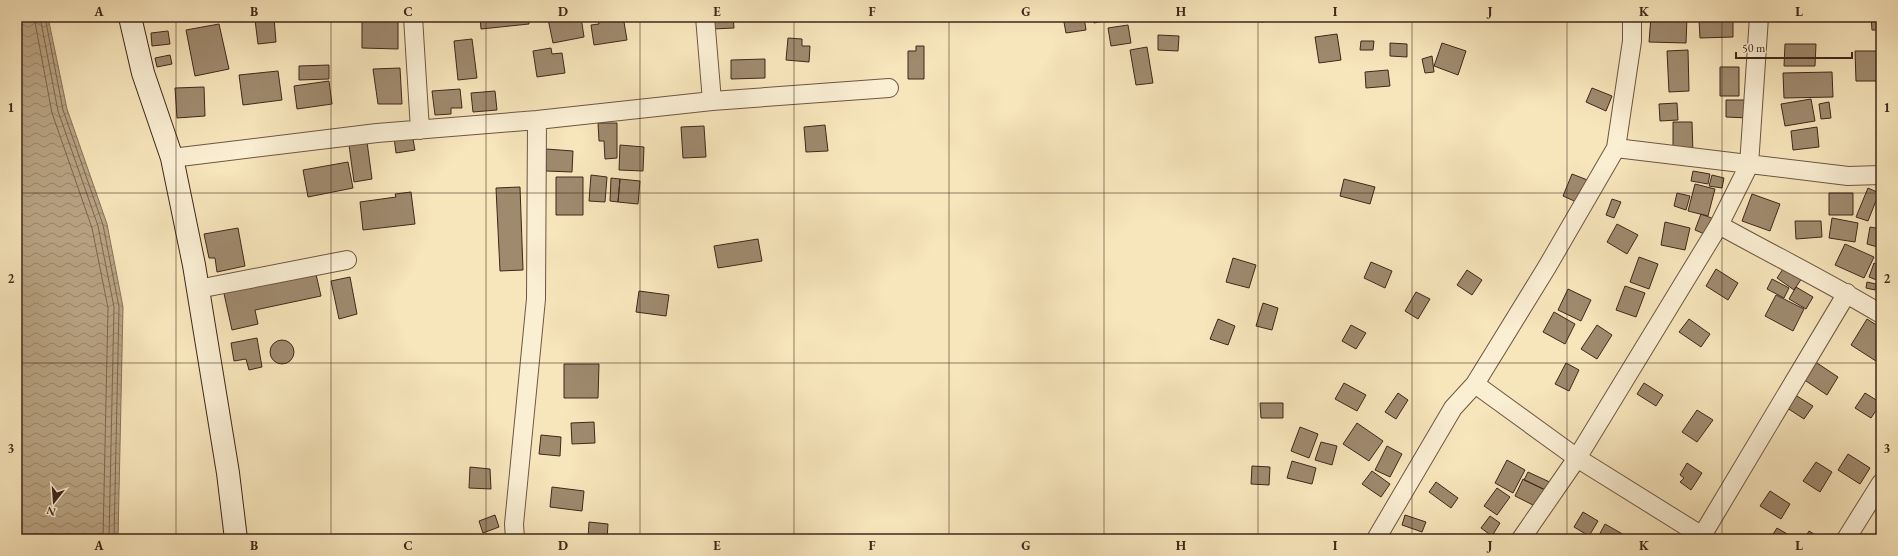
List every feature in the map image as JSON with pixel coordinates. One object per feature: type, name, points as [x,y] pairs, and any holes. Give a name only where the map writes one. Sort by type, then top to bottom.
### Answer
[{"type":"street","points":[[130,17],[143,73],[172,158],[198,289],[228,473],[236,539]]},
{"type":"street","points":[[413,17],[420,130]]},
{"type":"street","points":[[705,17],[712,101]]},
{"type":"street","points":[[1376,539],[1453,408],[1474,384],[1547,267],[1616,148],[1632,42],[1632,17]]},
{"type":"street","points":[[1521,539],[1577,458],[1719,225],[1749,165],[1759,17]]},
{"type":"street","points":[[172,158],[420,130],[537,120],[712,101],[889,88]]},
{"type":"street","points":[[514,539],[514,524],[536,299],[537,120]]},
{"type":"street","points":[[1616,148],[1848,176],[1881,175]]},
{"type":"street","points":[[1719,225],[1847,293],[1881,314]]},
{"type":"street","points":[[198,289],[347,260]]},
{"type":"street","points":[[1474,384],[1577,458],[1703,538],[1847,293]]},
{"type":"street","points":[[1846,539],[1881,483]]},
{"type":"water","points":[[17,17],[48,17],[67,109],[107,224],[123,307],[118,539],[17,539]]},
{"type":"building","points":[[362,17],[398,17],[398,49],[362,48]]},
{"type":"building","points":[[480,17],[529,17],[529,24],[481,29]]},
{"type":"building","points":[[559,17],[581,17],[584,37],[553,43],[548,19]]},
{"type":"building","points":[[616,17],[618,21],[624,22],[627,40],[594,45],[591,25],[599,24],[598,19]]},
{"type":"building","points":[[712,17],[733,17],[734,28],[713,29]]},
{"type":"building","points":[[1063,17],[1084,17],[1086,30],[1066,33]]},
{"type":"building","points":[[1093,17],[1102,17],[1103,21],[1094,23]]},
{"type":"building","points":[[1260,17],[1292,17],[1292,18],[1261,22]]},
{"type":"building","points":[[1651,17],[1687,17],[1686,43],[1649,42]]},
{"type":"building","points":[[1871,17],[1881,17],[1881,30],[1872,30]]},
{"type":"building","points":[[274,18],[276,42],[258,44],[255,20]]},
{"type":"building","points":[[1733,19],[1733,37],[1700,38],[1699,20]]},
{"type":"building","points":[[219,24],[229,69],[195,76],[186,30]]},
{"type":"building","points":[[1128,25],[1131,43],[1111,46],[1108,28]]},
{"type":"building","points":[[168,31],[170,44],[152,46],[151,33]]},
{"type":"building","points":[[1337,34],[1341,60],[1319,63],[1315,37]]},
{"type":"building","points":[[1158,35],[1179,36],[1178,51],[1158,50]]},
{"type":"building","points":[[788,38],[802,39],[802,46],[810,46],[809,62],[786,60]]},
{"type":"building","points":[[472,39],[477,78],[458,80],[454,41]]},
{"type":"building","points":[[1361,41],[1374,41],[1373,50],[1360,50]]},
{"type":"building","points":[[1390,43],[1407,44],[1407,57],[1390,56]]},
{"type":"building","points":[[1442,43],[1466,51],[1458,75],[1434,66]]},
{"type":"building","points":[[1785,44],[1816,44],[1815,66],[1784,66]]},
{"type":"building","points":[[916,46],[924,46],[924,79],[908,79],[908,51],[916,51]]},
{"type":"building","points":[[1147,47],[1153,83],[1136,85],[1130,50]]},
{"type":"building","points":[[551,48],[552,54],[562,53],[565,73],[537,77],[533,51]]},
{"type":"building","points":[[1688,50],[1689,91],[1669,92],[1667,51]]},
{"type":"building","points":[[1855,51],[1878,51],[1878,81],[1856,81]]},
{"type":"building","points":[[170,55],[172,64],[157,67],[155,58]]},
{"type":"building","points":[[1432,56],[1434,72],[1425,73],[1422,59]]},
{"type":"building","points":[[765,59],[765,78],[731,79],[731,60]]},
{"type":"building","points":[[329,65],[329,79],[299,80],[299,66]]},
{"type":"building","points":[[1720,67],[1739,67],[1739,96],[1720,96]]},
{"type":"building","points":[[400,68],[402,104],[378,104],[373,69]]},
{"type":"building","points":[[1388,70],[1390,86],[1366,88],[1365,72]]},
{"type":"building","points":[[278,71],[282,100],[243,105],[239,75]]},
{"type":"building","points":[[1832,72],[1833,97],[1784,98],[1783,73]]},
{"type":"building","points":[[329,81],[332,104],[297,109],[294,86]]},
{"type":"building","points":[[204,87],[205,116],[177,118],[175,88]]},
{"type":"building","points":[[1592,88],[1612,96],[1606,111],[1586,102]]},
{"type":"building","points":[[460,89],[462,108],[451,108],[451,114],[435,115],[432,91]]},
{"type":"building","points":[[495,91],[497,110],[473,112],[471,93]]},
{"type":"building","points":[[1811,99],[1815,121],[1785,126],[1781,104]]},
{"type":"building","points":[[1726,100],[1748,100],[1748,118],[1726,117]]},
{"type":"building","points":[[1829,102],[1831,118],[1821,119],[1819,104]]},
{"type":"building","points":[[1677,103],[1678,120],[1660,121],[1659,104]]},
{"type":"building","points":[[1673,122],[1692,122],[1693,154],[1673,154]]},
{"type":"building","points":[[598,123],[617,123],[617,158],[605,159],[604,141],[599,141]]},
{"type":"building","points":[[825,125],[828,151],[806,152],[804,127]]},
{"type":"building","points":[[704,126],[706,157],[683,158],[681,127]]},
{"type":"building","points":[[1817,127],[1819,147],[1793,150],[1791,131]]},
{"type":"building","points":[[412,134],[415,150],[396,153],[394,137]]},
{"type":"building","points":[[367,142],[372,179],[354,182],[349,145]]},
{"type":"building","points":[[620,145],[644,147],[643,171],[619,170]]},
{"type":"building","points":[[546,149],[573,151],[572,172],[546,171]]},
{"type":"building","points":[[348,162],[353,188],[308,197],[303,170]]},
{"type":"building","points":[[1693,171],[1710,174],[1708,184],[1691,181]]},
{"type":"building","points":[[1572,174],[1590,181],[1581,204],[1563,196]]},
{"type":"building","points":[[591,175],[607,177],[605,202],[589,201]]},
{"type":"building","points":[[1712,175],[1724,178],[1722,188],[1709,186]]},
{"type":"building","points":[[556,177],[583,177],[583,215],[556,215]]},
{"type":"building","points":[[611,178],[620,179],[618,202],[610,201]]},
{"type":"building","points":[[620,179],[640,181],[638,204],[618,202]]},
{"type":"building","points":[[1344,179],[1375,187],[1370,204],[1340,196]]},
{"type":"building","points":[[1695,184],[1715,189],[1708,216],[1688,211]]},
{"type":"building","points":[[520,187],[523,270],[500,271],[496,188]]},
{"type":"building","points":[[1868,188],[1879,193],[1868,221],[1856,217]]},
{"type":"building","points":[[411,192],[415,224],[363,230],[360,202],[396,197],[395,194]]},
{"type":"building","points":[[1677,193],[1690,196],[1686,210],[1674,206]]},
{"type":"building","points":[[1829,193],[1853,193],[1853,215],[1829,215]]},
{"type":"building","points":[[1752,194],[1780,204],[1770,231],[1742,221]]},
{"type":"building","points":[[1612,199],[1621,202],[1614,218],[1606,215]]},
{"type":"building","points":[[1701,214],[1714,219],[1707,235],[1695,230]]},
{"type":"building","points":[[1832,218],[1858,223],[1855,242],[1829,238]]},
{"type":"building","points":[[1795,221],[1821,221],[1822,237],[1796,239]]},
{"type":"building","points":[[1665,222],[1690,228],[1685,250],[1661,245]]},
{"type":"building","points":[[1617,224],[1638,235],[1627,254],[1607,242]]},
{"type":"building","points":[[1870,227],[1881,229],[1881,248],[1867,244]]},
{"type":"building","points":[[238,228],[245,266],[217,272],[215,258],[209,258],[204,234]]},
{"type":"building","points":[[758,239],[762,261],[718,268],[714,246]]},
{"type":"building","points":[[1845,244],[1874,257],[1864,278],[1835,265]]},
{"type":"building","points":[[1639,257],[1658,264],[1649,289],[1630,282]]},
{"type":"building","points":[[1233,258],[1256,265],[1249,288],[1226,282]]},
{"type":"building","points":[[1371,262],[1392,271],[1385,288],[1364,278]]},
{"type":"building","points":[[1874,263],[1881,266],[1879,281],[1869,277]]},
{"type":"building","points":[[1785,266],[1802,278],[1794,290],[1777,278]]},
{"type":"building","points":[[1716,269],[1738,283],[1728,300],[1706,286]]},
{"type":"building","points":[[315,270],[321,296],[255,310],[258,324],[232,330],[223,289]]},
{"type":"building","points":[[1467,270],[1482,280],[1472,295],[1457,285]]},
{"type":"building","points":[[350,277],[357,314],[339,319],[331,281]]},
{"type":"building","points":[[1772,279],[1789,288],[1784,298],[1767,289]]},
{"type":"building","points":[[1867,282],[1876,284],[1875,290],[1866,288]]},
{"type":"building","points":[[1625,286],[1645,293],[1636,317],[1616,310]]},
{"type":"building","points":[[1796,287],[1813,297],[1806,309],[1789,299]]},
{"type":"building","points":[[1568,289],[1591,300],[1581,321],[1558,310]]},
{"type":"building","points":[[639,291],[669,295],[666,316],[636,312]]},
{"type":"building","points":[[1416,292],[1430,299],[1418,319],[1405,311]]},
{"type":"building","points":[[1776,295],[1804,309],[1793,331],[1765,316]]},
{"type":"building","points":[[1263,303],[1278,308],[1272,330],[1256,326]]},
{"type":"building","points":[[1554,312],[1575,324],[1565,344],[1543,332]]},
{"type":"building","points":[[1218,319],[1235,326],[1228,345],[1210,339]]},
{"type":"building","points":[[1689,319],[1710,334],[1701,347],[1679,332]]},
{"type":"building","points":[[1867,319],[1881,328],[1881,360],[1879,363],[1851,345]]},
{"type":"building","points":[[1351,325],[1366,333],[1356,349],[1342,341]]},
{"type":"building","points":[[1597,325],[1612,335],[1597,359],[1581,349]]},
{"type":"building","points":[[257,338],[262,367],[249,370],[246,359],[234,361],[231,343]]},
{"type":"building","points":[[282,340],[291,343],[294,352],[291,361],[282,364],[273,361],[270,352],[273,343]]},
{"type":"building","points":[[1814,361],[1838,377],[1827,395],[1803,379]]},
{"type":"building","points":[[1566,363],[1579,370],[1569,391],[1555,384]]},
{"type":"building","points":[[564,364],[599,364],[598,398],[564,398]]},
{"type":"building","points":[[1344,383],[1366,395],[1357,411],[1335,399]]},
{"type":"building","points":[[1644,383],[1663,395],[1656,406],[1637,394]]},
{"type":"building","points":[[1398,393],[1408,400],[1396,419],[1385,412]]},
{"type":"building","points":[[1792,393],[1813,406],[1804,419],[1784,406]]},
{"type":"building","points":[[1865,393],[1881,403],[1871,418],[1855,408]]},
{"type":"building","points":[[1260,403],[1283,403],[1283,418],[1261,418]]},
{"type":"building","points":[[1697,410],[1713,420],[1697,442],[1682,432]]},
{"type":"building","points":[[594,422],[595,443],[572,444],[571,423]]},
{"type":"building","points":[[1357,423],[1383,441],[1369,461],[1343,444]]},
{"type":"building","points":[[1300,427],[1318,434],[1309,458],[1291,451]]},
{"type":"building","points":[[541,435],[561,437],[560,456],[539,454]]},
{"type":"building","points":[[1321,442],[1337,446],[1332,465],[1315,460]]},
{"type":"building","points":[[1387,446],[1402,454],[1390,477],[1375,470]]},
{"type":"building","points":[[1848,454],[1870,468],[1860,484],[1838,470]]},
{"type":"building","points":[[1507,460],[1525,470],[1513,493],[1495,483]]},
{"type":"building","points":[[1292,461],[1316,468],[1312,484],[1287,478]]},
{"type":"building","points":[[1816,462],[1832,472],[1820,492],[1803,481]]},
{"type":"building","points":[[1687,463],[1702,473],[1691,490],[1680,482],[1684,478],[1680,475]]},
{"type":"building","points":[[1252,466],[1270,467],[1269,485],[1251,484]]},
{"type":"building","points":[[470,467],[490,469],[491,489],[469,488]]},
{"type":"building","points":[[1372,471],[1390,484],[1381,497],[1362,484]]},
{"type":"building","points":[[1528,472],[1554,484],[1550,492],[1524,480]]},
{"type":"building","points":[[1523,479],[1545,490],[1537,507],[1515,496]]},
{"type":"building","points":[[1436,482],[1458,498],[1451,508],[1429,492]]},
{"type":"building","points":[[552,487],[584,491],[582,511],[550,507]]},
{"type":"building","points":[[1497,488],[1510,497],[1497,515],[1484,506]]},
{"type":"building","points":[[1770,491],[1790,504],[1781,519],[1760,506]]},
{"type":"building","points":[[1583,512],[1598,521],[1589,536],[1574,527]]},
{"type":"building","points":[[495,515],[499,527],[483,533],[479,521]]},
{"type":"building","points":[[1405,515],[1426,522],[1422,532],[1402,525]]},
{"type":"building","points":[[1490,516],[1500,523],[1492,536],[1481,528]]},
{"type":"building","points":[[589,522],[608,524],[607,539],[588,539]]},
{"type":"building","points":[[1605,524],[1626,536],[1624,539],[1597,539]]},
{"type":"building","points":[[1777,528],[1794,538],[1770,539]]},
{"type":"building","points":[[1809,531],[1822,539],[1804,539]]}]
